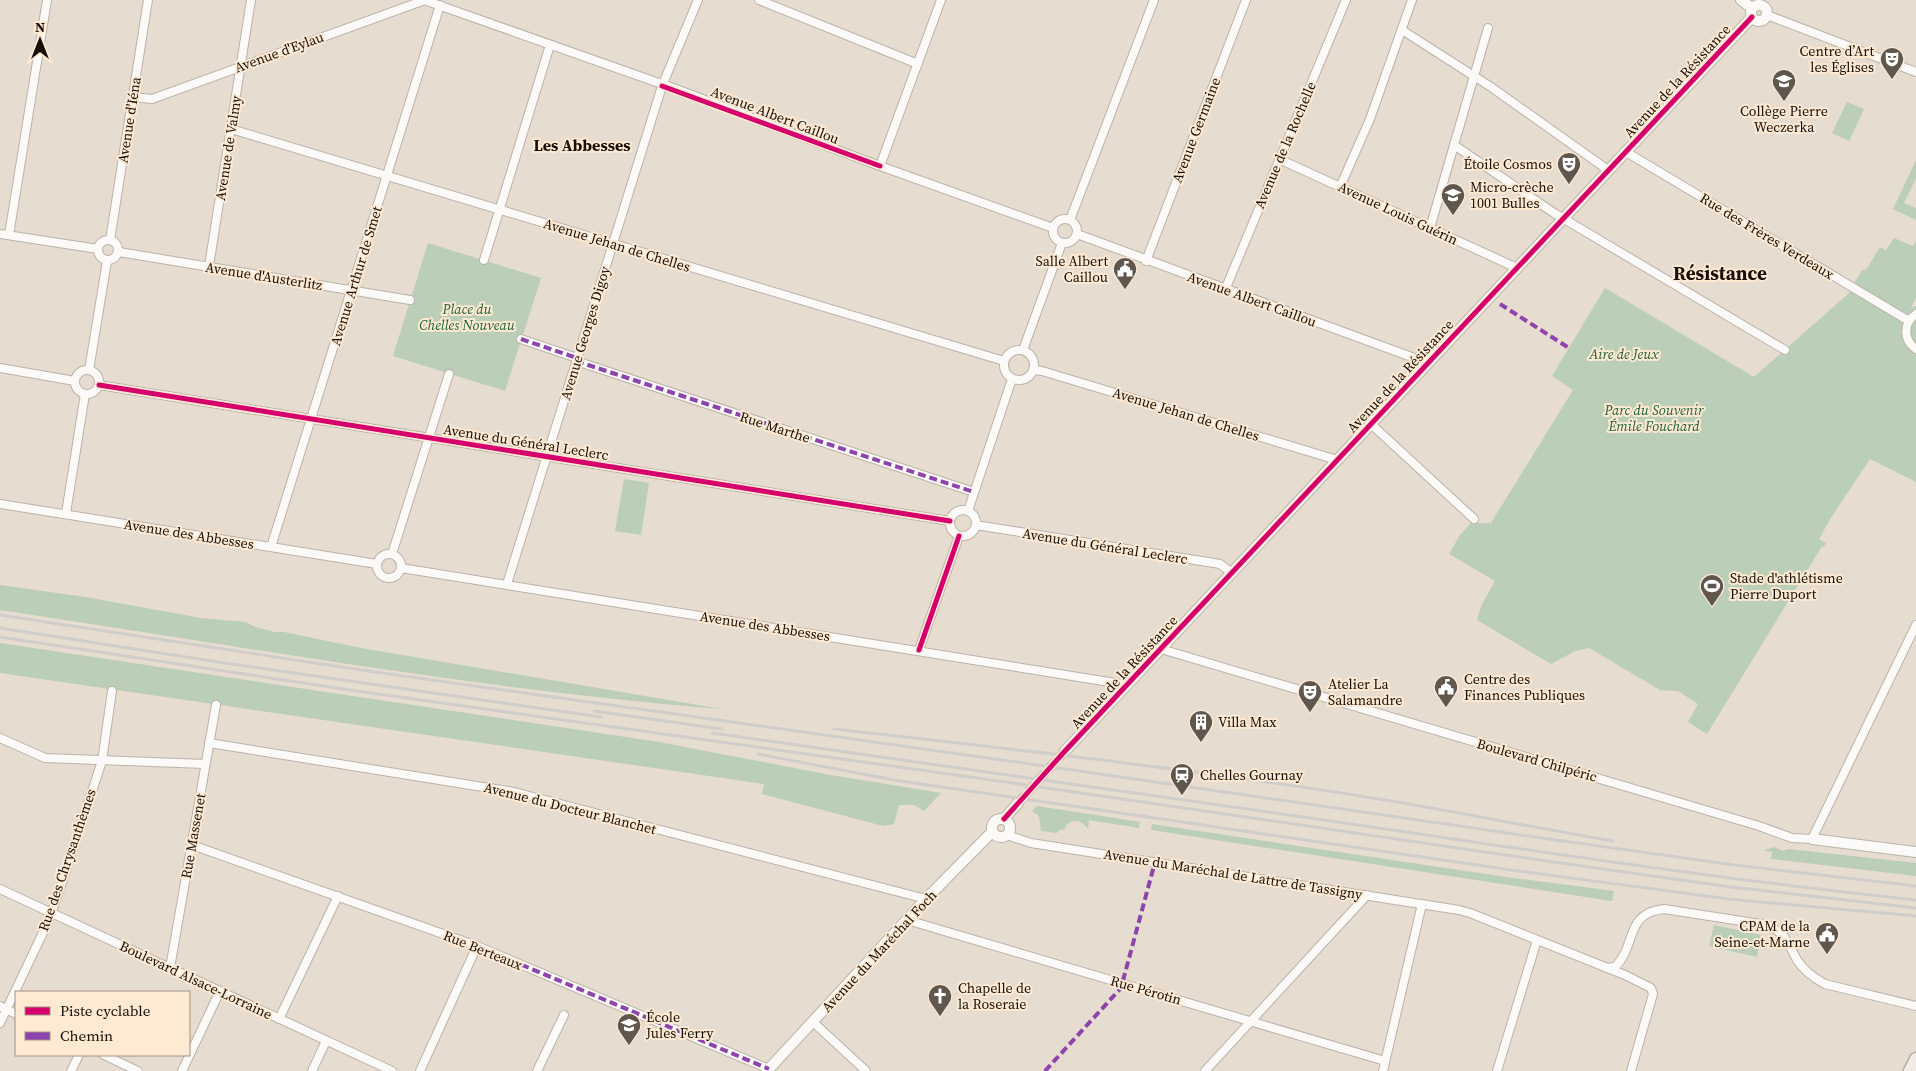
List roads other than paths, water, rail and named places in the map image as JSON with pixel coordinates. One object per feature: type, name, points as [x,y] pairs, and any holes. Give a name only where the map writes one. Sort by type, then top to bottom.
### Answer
[{"type":"main road","points":[[1910,1071],[1916,1060]]},
{"type":"street","points":[[9,235],[47,0]]},
{"type":"street","name":"Avenue d'Iéna","points":[[110,240],[148,0]]},
{"type":"street","name":"Avenue de Valmy","points":[[209,266],[251,0]]},
{"type":"street","name":"Avenue d'Eylau","points":[[133,97],[152,99],[424,0]]},
{"type":"street","name":"Avenue Albert Caillou","points":[[424,0],[662,86],[676,89],[880,166],[1053,228]]},
{"type":"street","name":"Avenue Georges Digoy","points":[[506,584],[662,86],[698,0]]},
{"type":"street","points":[[759,0],[918,64]]},
{"type":"street","points":[[880,166],[941,0]]},
{"type":"street","points":[[1070,220],[1154,0]]},
{"type":"street","name":"Avenue Germaine","points":[[1146,261],[1246,0]]},
{"type":"street","name":"Avenue de la Rochelle","points":[[1225,290],[1346,0]]},
{"type":"street","points":[[1340,187],[1370,119],[1412,0]]},
{"type":"street","points":[[1741,0],[1759,21],[1764,20],[1767,15],[1916,72]]},
{"type":"street","name":"Avenue Arthur de Smet","points":[[271,547],[440,5]]},
{"type":"street","name":"Avenue de la Résistance","points":[[1065,751],[1626,152],[1752,12]]},
{"type":"street","points":[[1430,228],[1488,28]]},
{"type":"street","points":[[1402,30],[1474,76],[1608,170]]},
{"type":"street","points":[[484,260],[550,45]]},
{"type":"street","name":"Avenue Jehan de Chelles","points":[[230,129],[1004,362]]},
{"type":"street","points":[[1454,145],[1563,218],[1784,350]]},
{"type":"street","name":"Rue des Frères Verdeaux","points":[[1626,152],[1909,321]]},
{"type":"street","name":"Avenue Louis Guérin","points":[[1279,159],[1517,268]]},
{"type":"street","points":[[1059,220],[1070,220],[1076,226],[1077,234],[1069,243],[1062,243],[1054,236],[1053,228],[1059,220]]},
{"type":"street","points":[[0,234],[98,249]]},
{"type":"street","name":"Avenue Albert Caillou","points":[[1077,234],[1146,261],[1428,363]]},
{"type":"street","points":[[110,240],[118,246],[119,252],[113,260],[107,261],[99,255],[98,249],[101,243],[110,240]]},
{"type":"street","points":[[1024,350],[1062,243]]},
{"type":"street","name":"Avenue d'Austerlitz","points":[[119,252],[410,300]]},
{"type":"street","points":[[89,370],[107,261]]},
{"type":"street","points":[[1916,314],[1909,321],[1906,332],[1907,338],[1916,349]]},
{"type":"street","name":"Rue Marthe","points":[[521,339],[576,360],[974,492]]},
{"type":"street","points":[[1013,350],[1024,350],[1034,360],[1034,370],[1027,378],[1012,379],[1005,372],[1004,362],[1013,350]]},
{"type":"street","points":[[0,368],[75,381]]},
{"type":"street","points":[[89,370],[96,373],[99,385],[95,391],[85,394],[79,391],[75,381],[81,371],[89,370]]},
{"type":"street","name":"Avenue Jehan de Chelles","points":[[1034,370],[1337,460]]},
{"type":"street","points":[[392,554],[449,374]]},
{"type":"street","points":[[968,511],[1012,379]]},
{"type":"street","name":"Avenue du Général Leclerc","points":[[99,385],[950,521]]},
{"type":"street","points":[[66,513],[85,394]]},
{"type":"street","points":[[1371,424],[1474,519]]},
{"type":"street","name":"Avenue des Abbesses","points":[[0,504],[377,564]]},
{"type":"street","points":[[968,511],[974,517],[976,525],[969,535],[959,536],[951,529],[950,521],[956,512],[968,511]]},
{"type":"street","name":"Avenue du Général Leclerc","points":[[976,525],[1220,564],[1232,573]]},
{"type":"street","points":[[919,650],[959,536]]},
{"type":"street","points":[[392,554],[400,559],[401,568],[398,574],[387,578],[380,574],[377,564],[383,556],[392,554]]},
{"type":"street","name":"Avenue des Abbesses","points":[[401,568],[1128,685]]},
{"type":"street","points":[[1812,839],[1916,625]]},
{"type":"street","name":"Boulevard Chilpéric","points":[[1161,649],[1759,826],[1792,838],[1916,852]]},
{"type":"street","name":"Rue des Chrysanthèmes","points":[[0,1022],[3,1007],[51,912],[102,761],[112,690]]},
{"type":"street","name":"Rue Massenet","points":[[170,968],[216,705]]},
{"type":"street","points":[[0,738],[45,758],[205,764]]},
{"type":"street","name":"Avenue du Docteur Blanchet","points":[[209,743],[514,792],[926,899]]},
{"type":"street","name":"Avenue du Maréchal Foch","points":[[768,1070],[926,899],[992,832],[993,823],[998,819],[1004,819],[1018,803]]},
{"type":"street","points":[[992,832],[998,837],[1007,835],[1010,826],[1004,819]]},
{"type":"street","name":"Avenue du Maréchal de Lattre de Tassigny","points":[[1007,835],[1031,843],[1058,848],[1459,910],[1607,968],[1645,984],[1653,990],[1631,1071]]},
{"type":"street","name":"Rue Berteaux","points":[[192,845],[477,946],[768,1070]]},
{"type":"street","name":"Boulevard Alsace-Lorraine","points":[[0,889],[392,1071]]},
{"type":"street","points":[[1205,1071],[1367,895]]},
{"type":"street","points":[[279,1019],[338,896]]},
{"type":"street","points":[[1383,1071],[1422,904]]},
{"type":"street","points":[[1607,968],[1615,967],[1620,962],[1633,928],[1642,916],[1654,910],[1664,909],[1767,925],[1777,930],[1788,940],[1798,961],[1812,977],[1825,984],[1916,1006]]},
{"type":"street","name":"Rue Pérotin","points":[[907,920],[1385,1061]]},
{"type":"street","points":[[1497,1071],[1537,940]]},
{"type":"street","points":[[420,1071],[477,946]]},
{"type":"street","points":[[190,1054],[220,991]]},
{"type":"street","points":[[3,1007],[15,1013]]},
{"type":"street","points":[[537,1071],[564,1015]]},
{"type":"street","points":[[813,1022],[866,1071]]},
{"type":"street","points":[[312,1071],[326,1040]]},
{"type":"street","points":[[71,1071],[78,1056]]},
{"type":"street","points":[[106,1056],[138,1071]]},
{"type":"street","points":[[182,1071],[189,1056]]},
{"type":"tunnel","points":[[1018,803],[1065,751]]},
{"type":"railway","points":[[0,615],[368,671],[1556,840],[1734,865],[1916,886]]},
{"type":"railway","points":[[0,628],[231,664],[601,717]]},
{"type":"railway","points":[[0,637],[350,690],[1013,783],[1553,862],[1731,887],[1916,908]]},
{"type":"railway","points":[[594,711],[722,729]]},
{"type":"railway","points":[[834,729],[1097,760],[1294,786],[1613,841]]},
{"type":"railway","points":[[712,733],[1766,883],[1916,900]]},
{"type":"railway","points":[[758,754],[894,780],[1518,871],[1729,899],[1916,916]]},
{"type":"place","name":"Centre d’Art les Églises","points":[[1892,80]]},
{"type":"place","name":"Collège Pierre Weczerka","points":[[1784,102]]},
{"type":"place","name":"Étoile Cosmos","points":[[1569,185]]},
{"type":"place","name":"Micro-crèche 1001 Bulles","points":[[1453,216]]},
{"type":"place","name":"Salle Albert Caillou","points":[[1125,290]]},
{"type":"place","name":"Stade d'athlétisme Pierre Duport","points":[[1712,607]]},
{"type":"place","name":"Centre des Finances Publiques","points":[[1446,708]]},
{"type":"place","name":"Atelier La Salamandre","points":[[1310,713]]},
{"type":"place","name":"Villa Max","points":[[1201,743]]},
{"type":"place","name":"Chelles Gournay","points":[[1182,796]]},
{"type":"place","name":"CPAM de la Seine-et-Marne","points":[[1827,955]]},
{"type":"place","name":"Chapelle de la Roseraie","points":[[940,1017]]},
{"type":"place","name":"École Jules Ferry","points":[[629,1046]]},
{"type":"district","name":"Les Abbesses","points":[[582,145]]},
{"type":"district","name":"Résistance","points":[[1720,273]]},
{"type":"park label","name":"Place du Chelles Nouveau","points":[[467,318]]},
{"type":"park label","name":"Aire de Jeux","points":[[1624,354]]},
{"type":"park label","name":"Parc du Souvenir Émile Fouchard","points":[[1654,418]]}]
